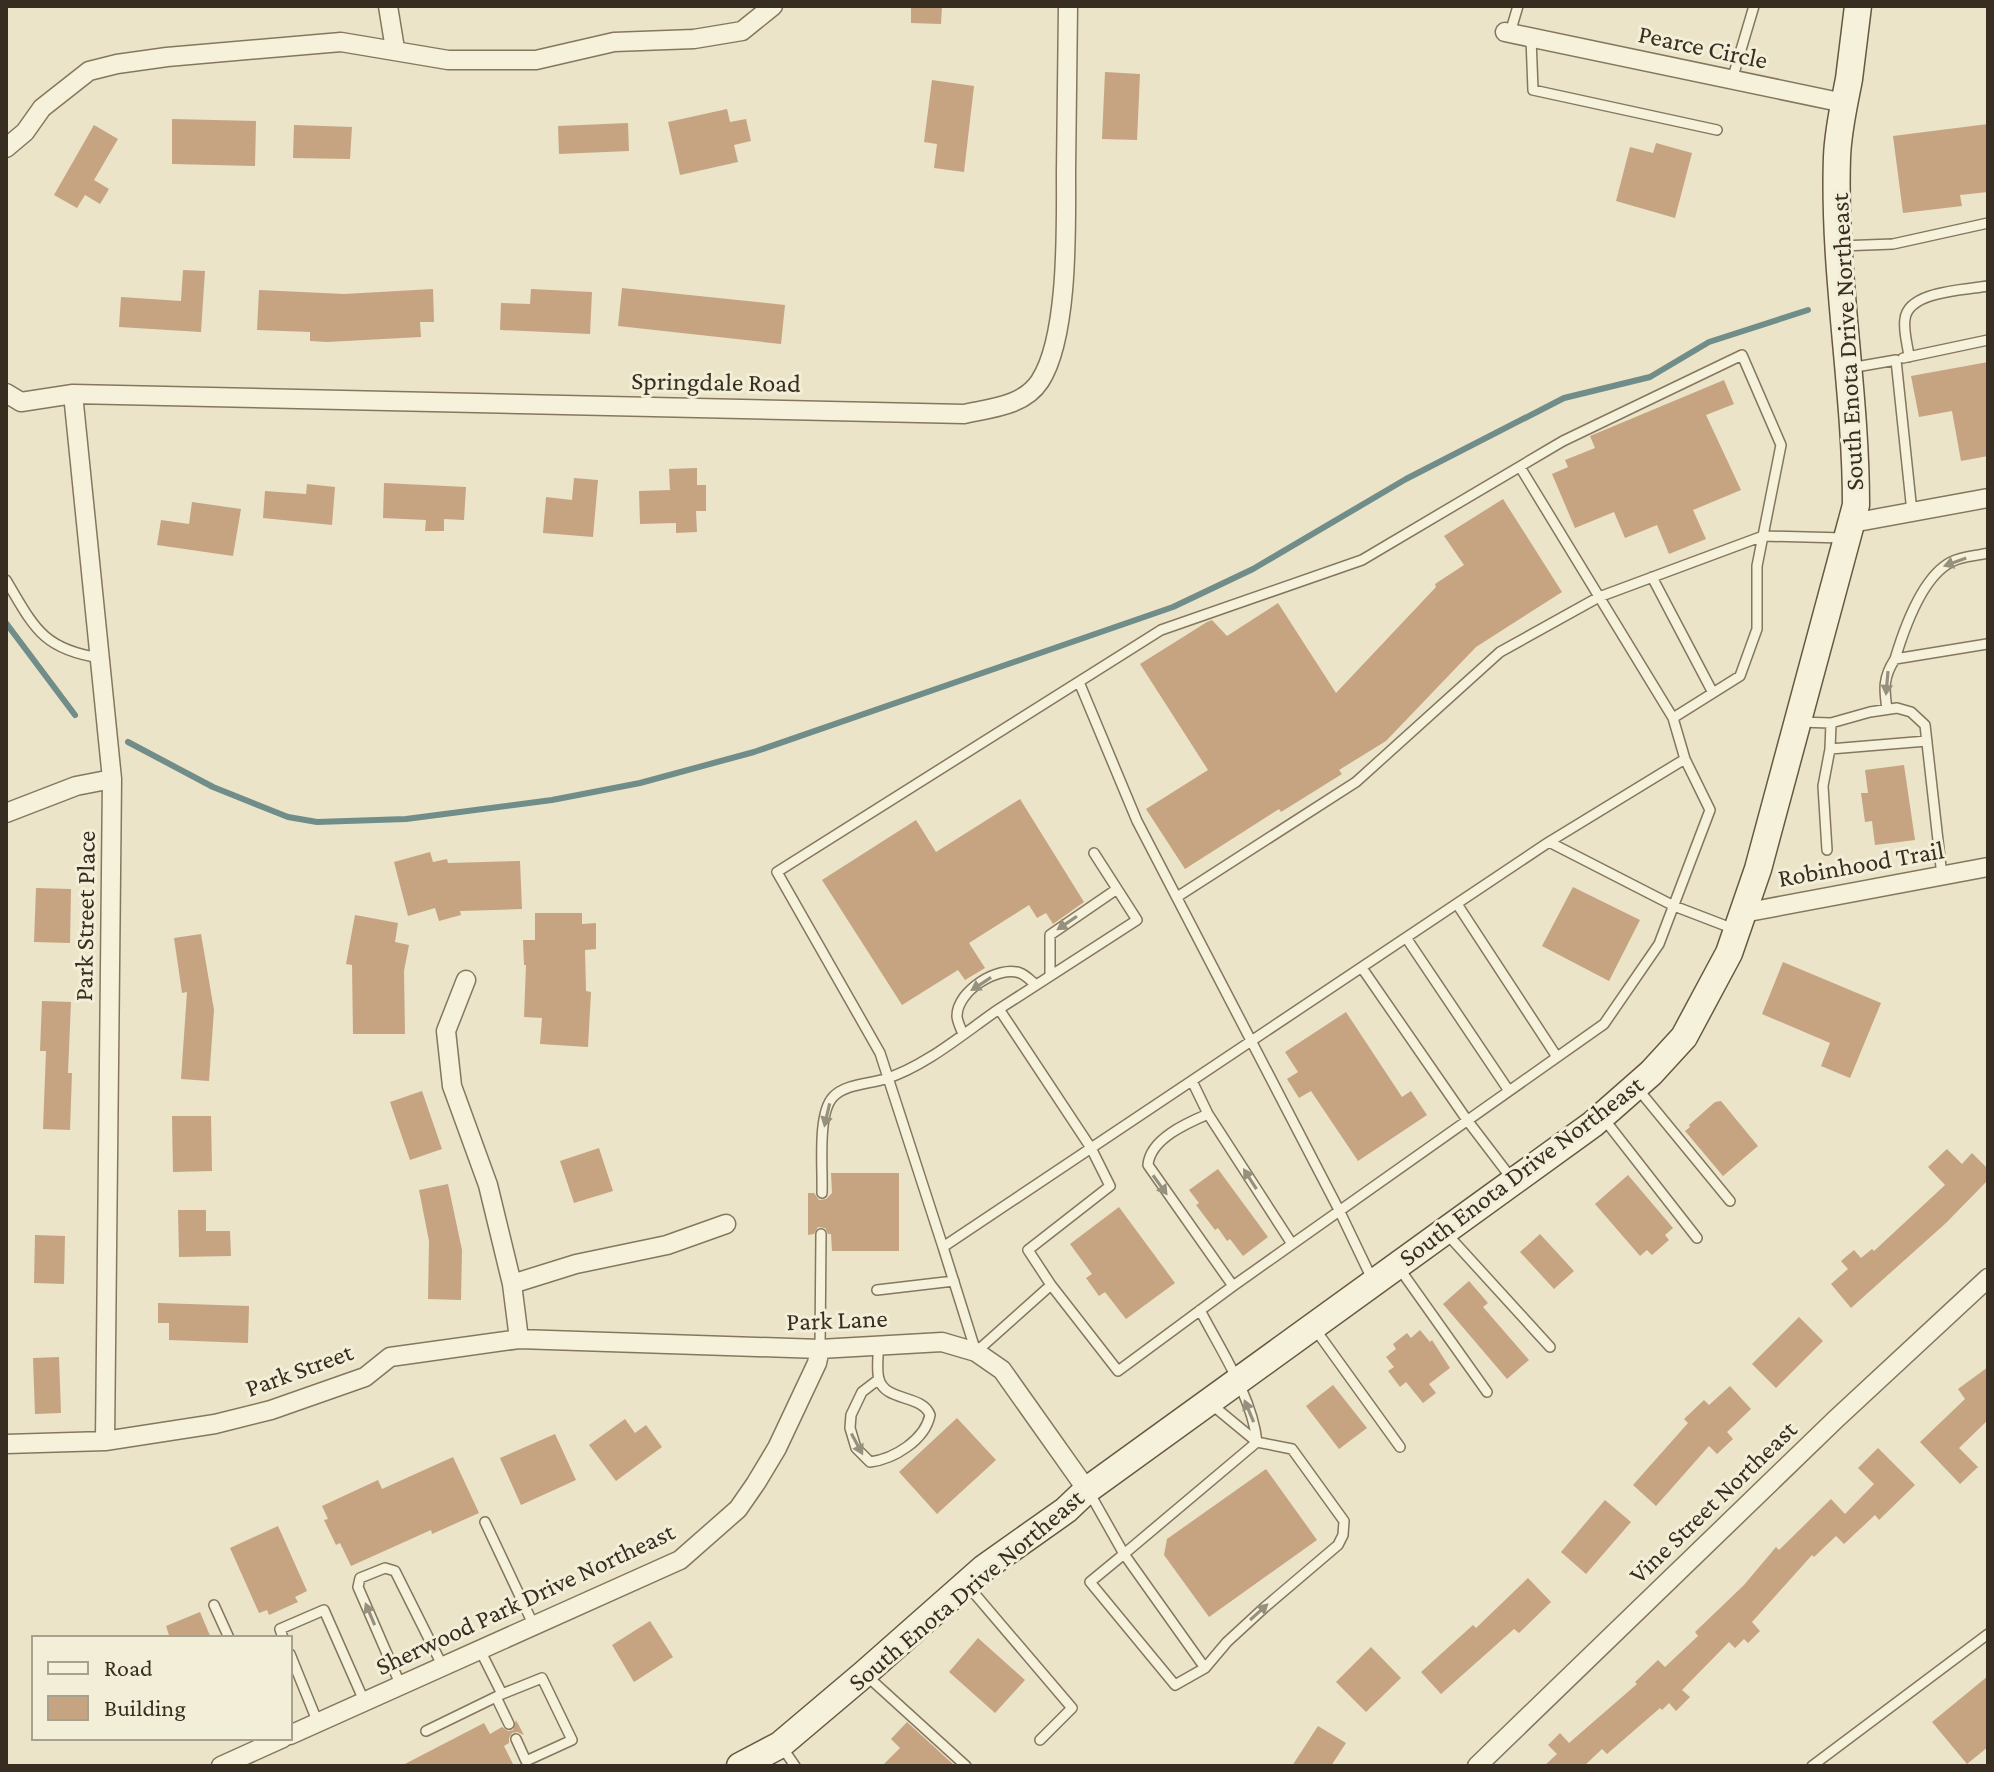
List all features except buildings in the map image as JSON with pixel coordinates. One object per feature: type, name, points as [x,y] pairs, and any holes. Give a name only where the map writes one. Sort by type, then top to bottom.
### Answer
[{"type":"main road","name":"South Enota Drive Northeast","points":[[740,1766],[774,1755],[966,1584],[1066,1510],[1087,1490],[1602,1117],[1684,1037],[1729,953],[1740,921],[1799,722],[1856,505],[1856,450],[1840,246],[1837,158],[1839,121],[1858,6]]},
{"type":"street","points":[[388,6],[395,49]]},
{"type":"street","points":[[6,148],[25,132],[42,108],[89,71],[155,58],[341,42],[448,60],[536,60],[614,42],[694,39],[742,31],[773,6]]},
{"type":"street","name":"Springdale Road","points":[[6,393],[21,402],[73,394],[964,414],[1006,405],[1026,396],[1040,382],[1053,354],[1065,263],[1068,6]]},
{"type":"street","name":"Pearce Circle","points":[[1508,33],[1844,103]]},
{"type":"street","name":"Park Street Place","points":[[73,394],[112,779],[105,1441]]},
{"type":"street","points":[[1850,531],[1912,512],[1988,498]]},
{"type":"street","points":[[6,813],[76,786],[112,779]]},
{"type":"street","name":"Robinhood Trail","points":[[1740,921],[1988,867]]},
{"type":"street","points":[[466,980],[446,1031],[452,1086],[488,1185],[512,1284],[519,1339]]},
{"type":"street","points":[[512,1284],[576,1264],[667,1245],[726,1224]]},
{"type":"street","name":"Vine Street Northeast","points":[[1477,1766],[1836,1419],[1988,1278]]},
{"type":"street","name":"Park Street","points":[[6,1444],[105,1441],[215,1424],[271,1410],[365,1377],[390,1357],[519,1339]]},
{"type":"street","name":"Park Lane","points":[[519,1339],[820,1349],[942,1342],[976,1352],[1002,1370],[1087,1490]]},
{"type":"street","name":"Sherwood Park Drive Northeast","points":[[292,1734],[680,1560],[738,1509],[777,1448],[817,1363],[820,1349]]},
{"type":"street","name":"Sherwood Park Drive Northeast","points":[[221,1766],[277,1740]]},
{"type":"lane","points":[[1508,33],[1518,6]]},
{"type":"lane","points":[[1732,80],[1754,6]]},
{"type":"lane","points":[[1531,38],[1533,90],[1717,130]]},
{"type":"lane","points":[[1840,246],[1893,244],[1988,223]]},
{"type":"lane","points":[[1909,357],[1905,319],[1909,307],[1920,298],[1988,286]]},
{"type":"lane","points":[[1850,368],[1988,340]]},
{"type":"lane","points":[[1051,1285],[976,1352],[880,1053],[777,872],[1161,630],[1362,560],[1563,441],[1742,355],[1781,445],[1757,566],[1757,629],[1740,676],[1673,718]]},
{"type":"lane","points":[[1896,360],[1912,512]]},
{"type":"lane","points":[[999,1009],[1091,1148],[1110,1186],[1028,1250],[1051,1285],[1118,1371],[1339,1210],[1604,1024],[1659,944],[1710,810],[1685,759],[1673,718],[1520,467]]},
{"type":"lane","points":[[1177,897],[1356,782],[1500,652],[1599,597],[1763,536],[1850,531]]},
{"type":"lane","points":[[1887,709],[1886,672],[1895,659],[1907,622],[1930,582],[1941,568],[1955,560],[1988,553]]},
{"type":"lane","points":[[1652,577],[1713,693]]},
{"type":"lane","points":[[6,580],[35,628],[72,653],[100,658]]},
{"type":"lane","points":[[1895,659],[1987,644]]},
{"type":"lane","points":[[1079,682],[1137,821],[1339,1210],[1373,1282]]},
{"type":"lane","points":[[1799,722],[1831,723],[1897,708],[1911,712],[1925,725],[1942,876]]},
{"type":"lane","points":[[1827,850],[1823,786],[1831,723]]},
{"type":"lane","points":[[1830,749],[1927,741]]},
{"type":"lane","points":[[943,1247],[1549,842],[1685,759]]},
{"type":"lane","points":[[1549,842],[1674,906],[1740,921]]},
{"type":"lane","points":[[822,1193],[824,1116],[832,1098],[842,1090],[887,1079],[914,1067],[1137,920],[1094,853]]},
{"type":"lane","points":[[1050,976],[1050,935],[1117,889]]},
{"type":"lane","points":[[1457,904],[1557,1057]]},
{"type":"lane","points":[[1407,939],[1509,1091]]},
{"type":"lane","points":[[1362,968],[1467,1120],[1514,1181]]},
{"type":"lane","points":[[963,1034],[957,1017],[961,1001],[984,981],[1000,972],[1020,973],[1036,985]]},
{"type":"lane","points":[[1192,1081],[1208,1114],[1292,1244]]},
{"type":"lane","points":[[1635,1087],[1730,1201]]},
{"type":"lane","points":[[1208,1114],[1178,1129],[1154,1148],[1148,1165],[1233,1286]]},
{"type":"lane","points":[[1602,1117],[1697,1238]]},
{"type":"lane","points":[[1444,1231],[1550,1347]]},
{"type":"lane","points":[[820,1349],[821,1234]]},
{"type":"lane","points":[[1397,1265],[1487,1392]]},
{"type":"lane","points":[[877,1290],[954,1281]]},
{"type":"lane","points":[[1200,1310],[1237,1381],[1255,1424],[1257,1442]]},
{"type":"lane","points":[[1313,1326],[1400,1447]]},
{"type":"lane","points":[[878,1345],[879,1379],[883,1387],[923,1406],[930,1415],[922,1433],[900,1451],[885,1460],[870,1462],[856,1448],[850,1428],[851,1415],[862,1392],[879,1379]]},
{"type":"lane","points":[[1209,1402],[1257,1442],[1292,1449],[1344,1521],[1343,1535],[1338,1545],[1227,1642],[1205,1668],[1175,1685],[1090,1582],[1257,1442]]},
{"type":"lane","points":[[1087,1490],[1124,1554],[1205,1668]]},
{"type":"lane","points":[[485,1522],[534,1626]]},
{"type":"lane","points":[[401,1686],[358,1587],[360,1578],[385,1568],[395,1571],[443,1667]]},
{"type":"lane","points":[[966,1584],[1072,1708],[1040,1740]]},
{"type":"lane","points":[[214,1605],[228,1636]]},
{"type":"lane","points":[[282,1636],[280,1629],[324,1610],[365,1703]]},
{"type":"lane","points":[[1812,1766],[1988,1634]]},
{"type":"lane","points":[[480,1650],[509,1724]]},
{"type":"lane","points":[[292,1659],[318,1723]]},
{"type":"lane","points":[[864,1674],[966,1766]]},
{"type":"lane","points":[[426,1731],[542,1678],[572,1740],[526,1761],[516,1739]]},
{"type":"lane","points":[[774,1755],[795,1766]]},
{"type":"waterway","points":[[128,742],[213,787],[288,817],[317,822],[406,819],[552,800],[640,783],[754,752],[1173,607],[1253,569],[1406,479],[1564,398],[1650,377],[1709,342],[1808,310]]},
{"type":"waterway","points":[[6,623],[75,715]]}]
